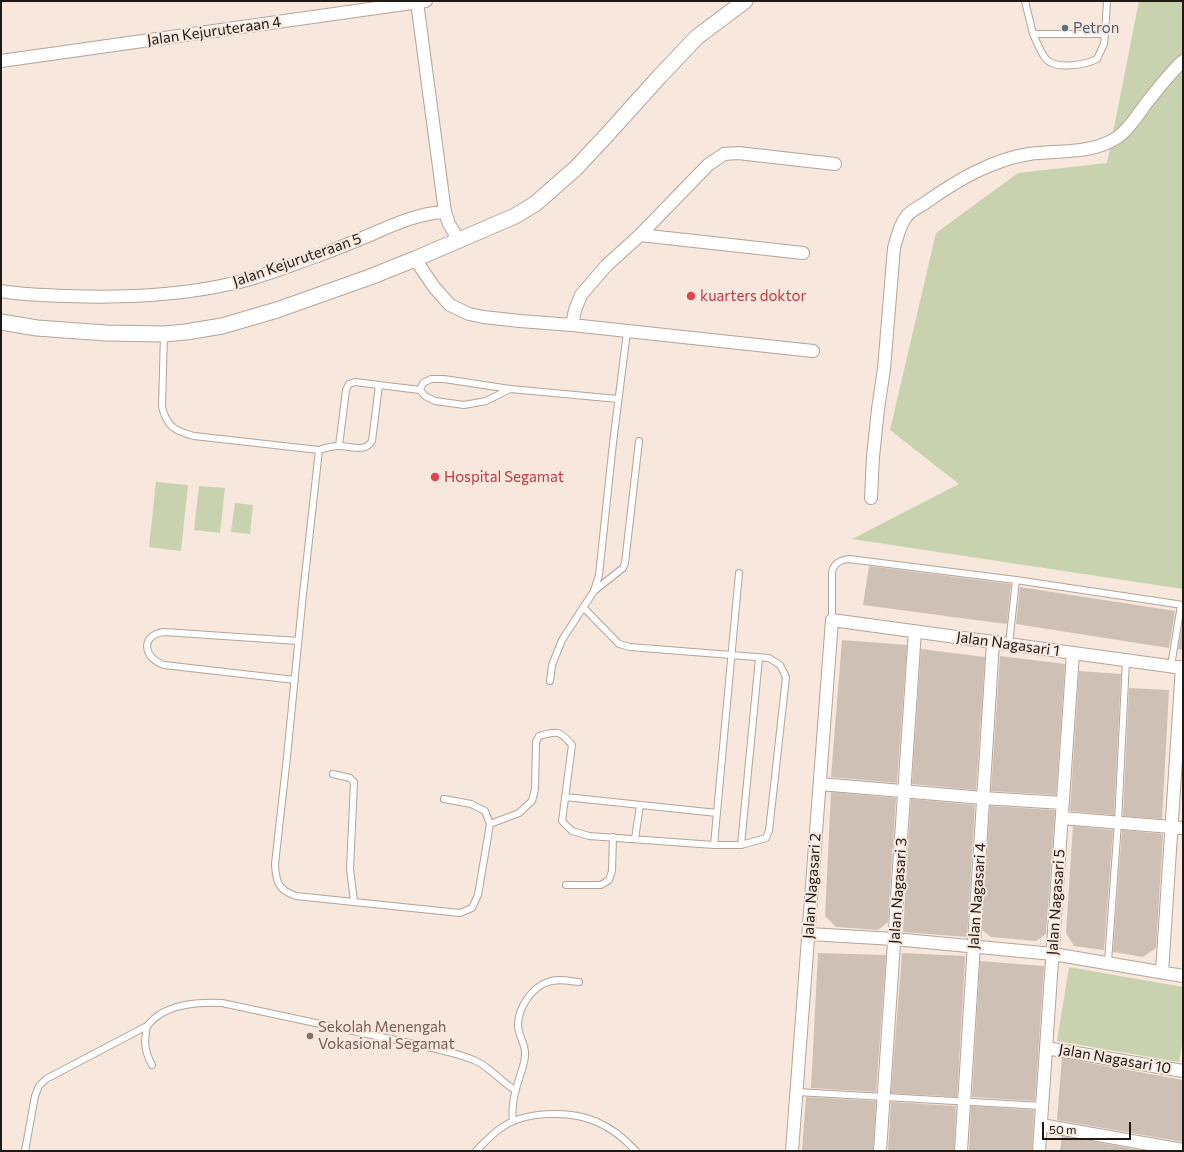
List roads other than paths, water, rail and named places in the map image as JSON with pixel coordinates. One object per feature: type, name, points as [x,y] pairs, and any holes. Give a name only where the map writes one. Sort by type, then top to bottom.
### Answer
[{"type":"street","points":[[1,322],[45,329],[106,333],[164,334],[186,332],[215,327],[250,318],[324,294],[416,259],[515,216],[535,204],[553,189],[600,142],[698,37],[746,1]]},
{"type":"street","points":[[422,2],[445,212],[449,224],[458,240]]},
{"type":"street","name":"Jalan Kejuruteraan 4","points":[[1,61],[422,2]]},
{"type":"street","points":[[871,498],[873,457],[884,369],[894,248],[899,230],[906,217],[959,181],[984,168],[1005,160],[1030,154],[1092,148],[1118,137],[1131,124],[1160,86],[1183,61]]},
{"type":"street","points":[[572,325],[575,310],[581,295],[606,266],[640,235],[671,201],[708,165],[724,154],[753,154],[835,164]]},
{"type":"street","name":"Jalan Kejuruteraan 5","points":[[1,291],[34,295],[111,296],[162,294],[223,286],[310,258],[399,223],[424,215],[445,212]]},
{"type":"street","points":[[640,235],[803,254]]},
{"type":"street","points":[[416,259],[434,287],[450,304],[469,314],[520,321],[572,325],[813,351]]},
{"type":"street","name":"Jalan Nagasari 1","points":[[832,620],[1179,667]]},
{"type":"street","name":"Jalan Nagasari 2","points":[[792,1151],[832,620]]},
{"type":"street","name":"Jalan Nagasari 3","points":[[880,1151],[915,631]]},
{"type":"street","name":"Jalan Nagasari 4","points":[[961,1151],[993,642]]},
{"type":"street","name":"Jalan Nagasari 5","points":[[1039,1151],[1073,653]]},
{"type":"street","points":[[1162,972],[1178,828],[1179,667]]},
{"type":"street","points":[[820,784],[904,792],[1063,803]]},
{"type":"street","points":[[1062,818],[1178,828]]},
{"type":"street","points":[[809,934],[894,939],[1053,954],[1108,962],[1183,976]]},
{"type":"street","name":"Jalan Nagasari 10","points":[[1046,1048],[1183,1071]]},
{"type":"street","points":[[1041,1125],[1183,1150]]},
{"type":"lane","points":[[1025,1],[1033,34],[1046,60],[1054,64],[1065,65],[1084,64],[1097,59],[1104,44],[1107,1]]},
{"type":"lane","points":[[1033,34],[1104,34]]},
{"type":"lane","points":[[594,592],[599,575],[601,560],[618,399],[627,332]]},
{"type":"lane","points":[[164,334],[162,407],[165,418],[171,426],[179,432],[194,436],[319,450],[338,446],[363,448],[369,446],[372,441],[379,385]]},
{"type":"lane","points":[[420,390],[423,383],[431,379],[444,379],[510,389],[618,399]]},
{"type":"lane","points":[[338,446],[346,390],[349,384],[355,382],[420,390],[425,396],[435,401],[464,405],[486,401],[510,389]]},
{"type":"lane","points":[[550,681],[552,665],[562,640],[594,592],[622,568],[625,563],[639,441]]},
{"type":"lane","points":[[319,450],[275,864],[278,885],[286,892],[296,896],[460,913],[472,908],[478,895],[490,824],[485,811],[471,804],[444,799]]},
{"type":"lane","points":[[832,620],[833,566],[843,560],[1016,580],[1182,605],[1179,667]]},
{"type":"lane","points":[[714,845],[739,573]]},
{"type":"lane","points":[[1009,644],[1016,580]]},
{"type":"lane","points":[[490,824],[518,813],[532,802],[535,789],[536,742],[538,736],[554,732],[564,735],[572,745],[562,821],[572,831],[589,836],[714,845],[742,845],[766,838],[769,831],[786,677],[780,665],[769,658],[630,647],[620,644],[583,607]]},
{"type":"lane","points":[[294,680],[164,665],[151,658],[147,647],[148,642],[154,635],[164,632],[298,642]]},
{"type":"lane","points":[[742,845],[759,658]]},
{"type":"lane","points":[[1108,962],[1118,822],[1126,660]]},
{"type":"lane","points":[[333,774],[350,778],[354,782],[350,869],[354,901]]},
{"type":"lane","points":[[565,797],[717,813]]},
{"type":"lane","points":[[634,839],[640,805]]},
{"type":"lane","points":[[566,885],[601,885],[609,880],[612,871],[613,837]]},
{"type":"lane","points":[[513,1121],[512,1113],[515,1090],[525,1055],[525,1047],[518,1025],[520,1015],[527,998],[535,990],[549,981],[557,980],[579,982]]},
{"type":"lane","points":[[25,1151],[35,1096],[39,1086],[46,1079],[147,1026],[159,1015],[178,1007],[201,1002],[222,1003],[428,1046],[457,1054],[476,1061],[490,1070],[506,1085],[515,1090]]},
{"type":"lane","points":[[147,1026],[144,1040],[146,1054],[152,1065]]},
{"type":"lane","points":[[797,1092],[1042,1106]]},
{"type":"lane","points":[[476,1151],[502,1127],[513,1121],[536,1115],[556,1114],[576,1116],[596,1121],[615,1133],[636,1151]]},
{"type":"place","name":"Petron","points":[[1065,28]]},
{"type":"place","name":"kuarters doktor","points":[[691,296]]},
{"type":"place","name":"Hospital Segamat","points":[[435,477]]},
{"type":"place","name":"Sekolah Menengah Vokasional Segamat","points":[[310,1036]]}]
